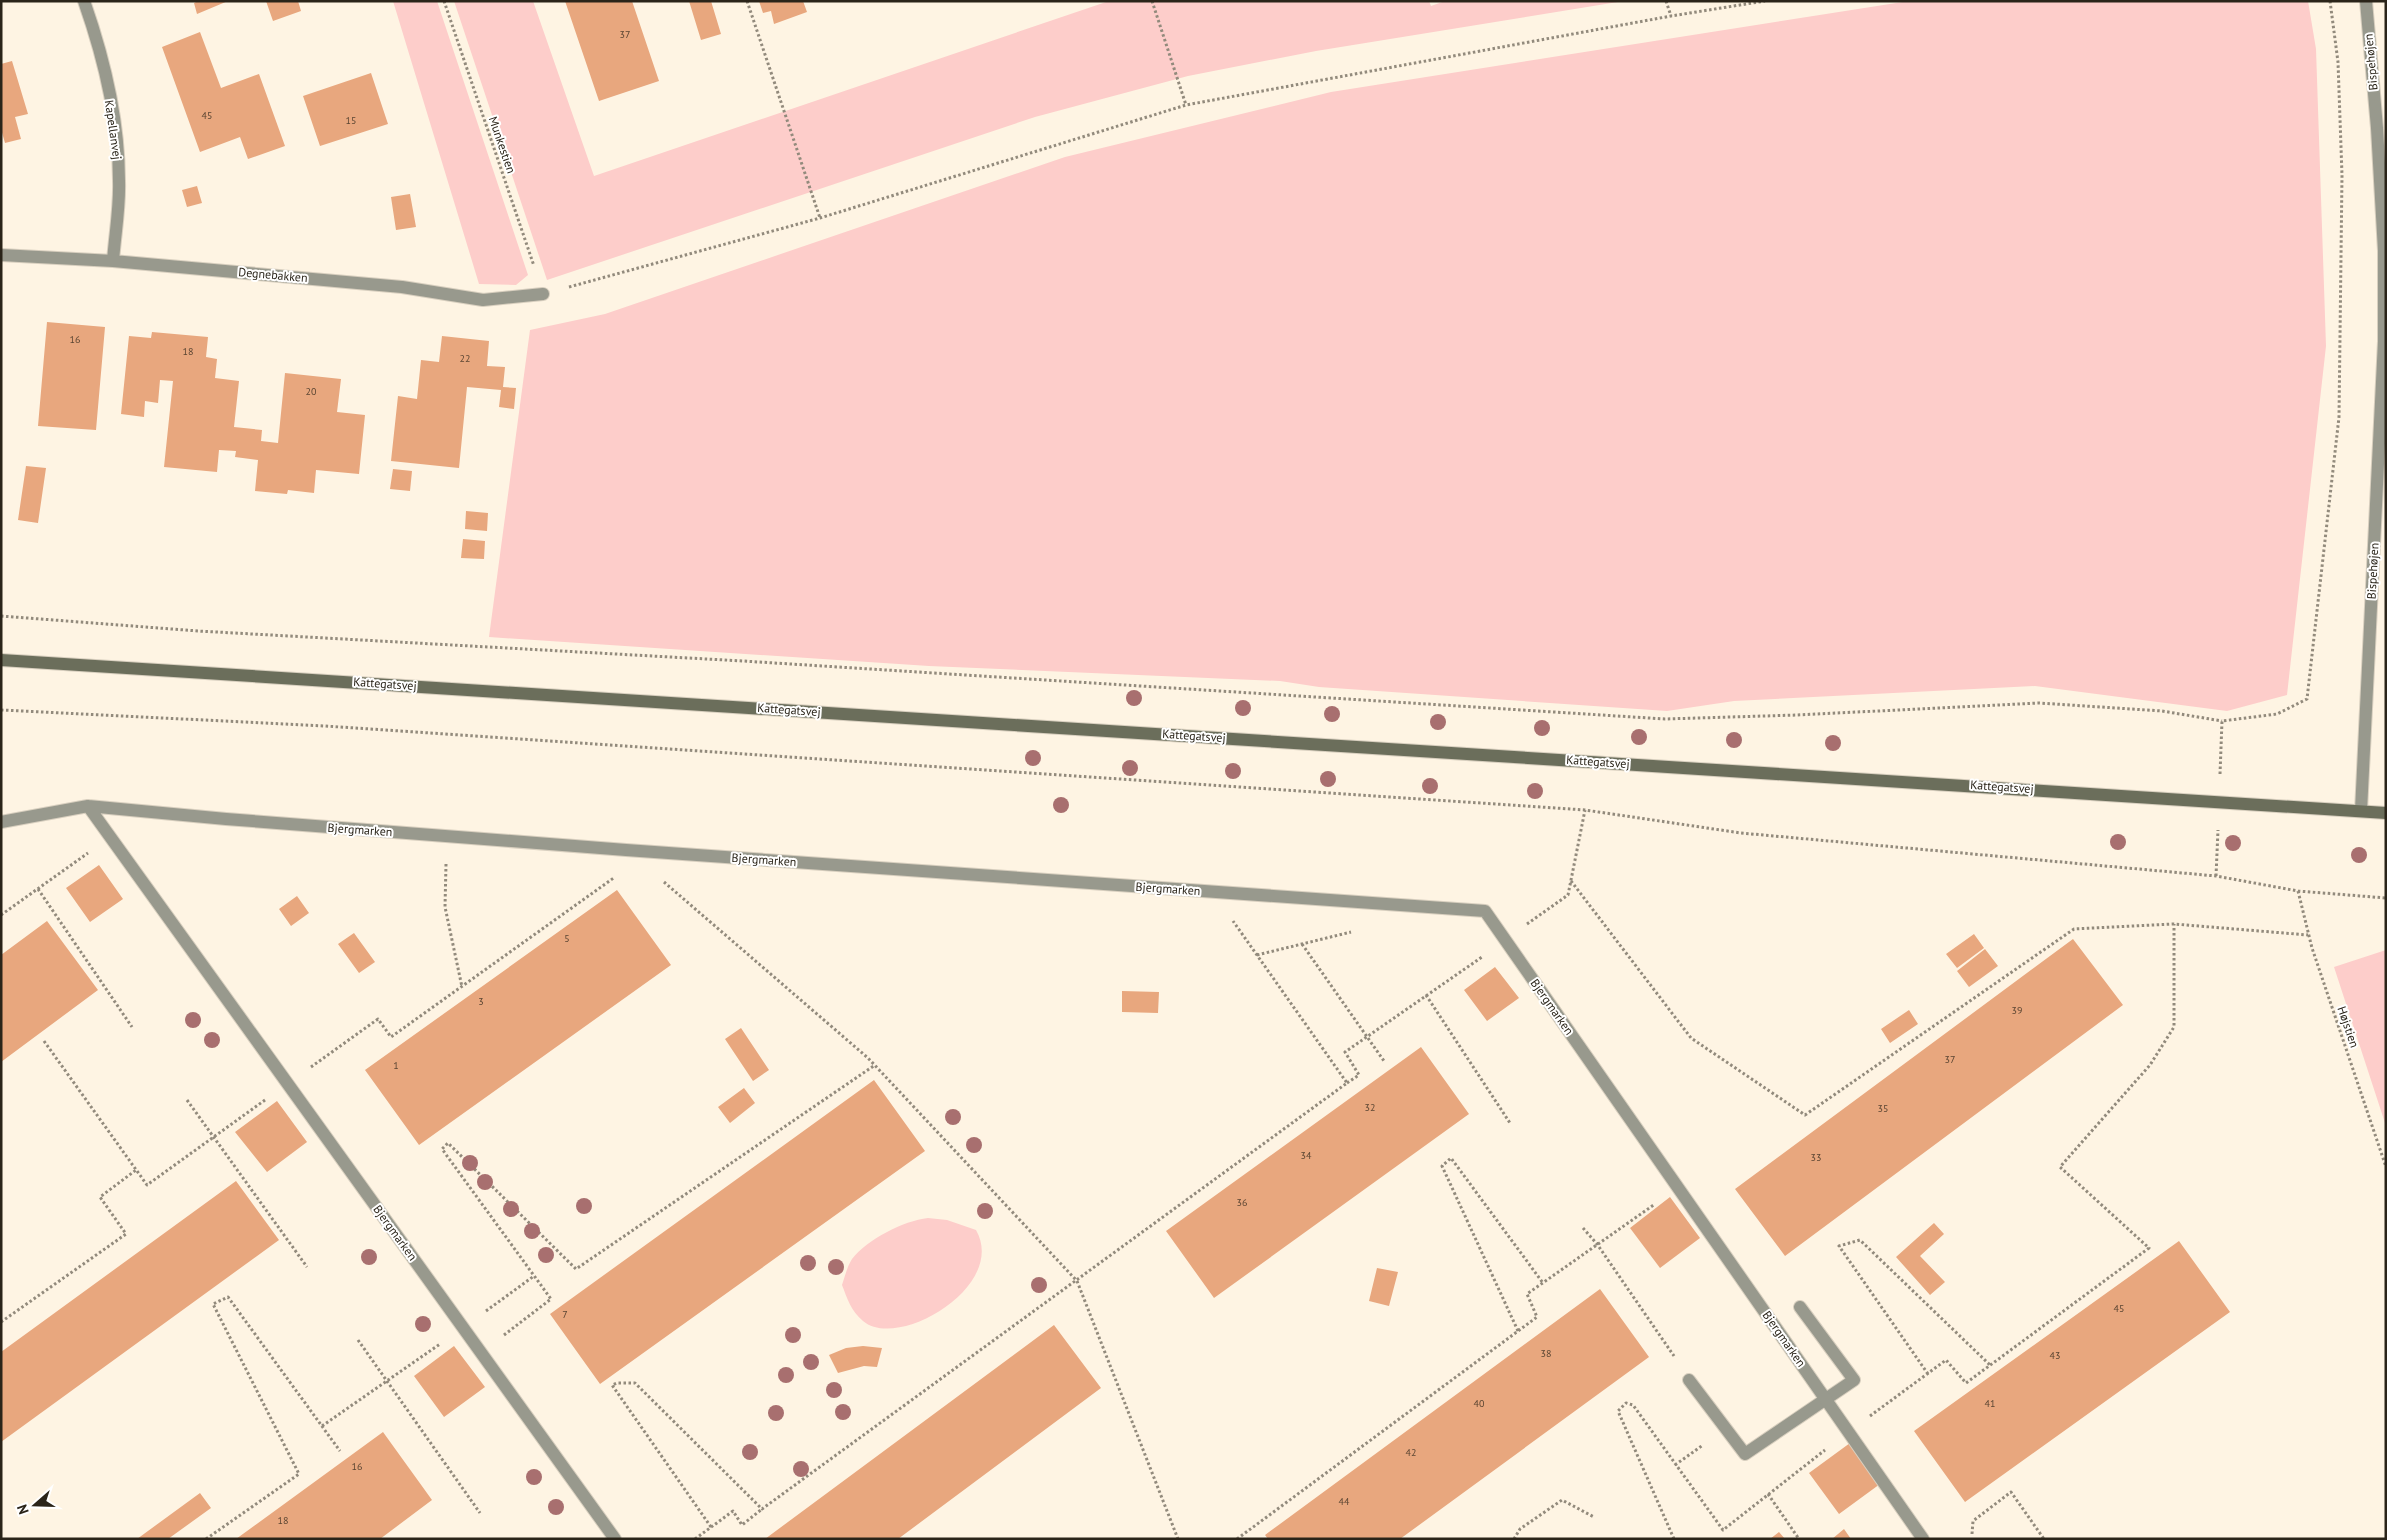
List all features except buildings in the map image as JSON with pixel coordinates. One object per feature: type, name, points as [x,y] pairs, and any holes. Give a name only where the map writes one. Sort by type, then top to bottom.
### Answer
[{"type":"street","name":"Kapellanvej","points":[[84,1],[92,23],[112,110],[117,146],[119,182],[112,261]]},
{"type":"street","name":"Bispehøjen","points":[[2361,811],[2384,323],[2384,251],[2378,128],[2366,1]]},
{"type":"street","name":"Degnebakken","points":[[1,255],[112,261],[402,287],[483,300],[543,294]]},
{"type":"street","name":"Kattegatsvej","points":[[1,660],[2386,813]]},
{"type":"street","name":"Bjergmarken","points":[[88,806],[615,1539]]},
{"type":"street","name":"Bjergmarken","points":[[1,822],[88,806],[226,819],[626,850],[1485,912],[1923,1539]]},
{"type":"street","points":[[1689,1380],[1745,1454],[1854,1380],[1800,1307]]},
{"type":"path","name":"Munkestien","points":[[444,1],[543,294]]},
{"type":"path","points":[[747,1],[820,218]]},
{"type":"path","points":[[1152,1],[1186,105]]},
{"type":"path","points":[[1666,1],[1671,16]]},
{"type":"path","points":[[543,294],[820,218],[1186,105],[1671,16],[1765,1]]},
{"type":"path","points":[[1,616],[198,631],[743,661],[1665,720],[2039,703],[2162,711],[2222,721],[2277,714],[2307,698],[2339,417],[2342,175],[2338,62],[2330,1]]},
{"type":"path","points":[[1,710],[345,727],[1585,810],[1741,833],[2216,876],[2298,891],[2386,898]]},
{"type":"path","points":[[2216,876],[2222,721]]},
{"type":"path","points":[[695,1539],[733,1511],[742,1525],[1359,1075],[1345,1052],[1568,895],[1585,810]]},
{"type":"path","points":[[447,836],[445,907],[462,987]]},
{"type":"path","points":[[1,916],[110,837]]},
{"type":"path","points":[[44,1041],[147,1185],[378,1019],[391,1037],[614,879],[626,850],[875,1065],[1077,1281],[1178,1539]]},
{"type":"path","points":[[1572,881],[1691,1038],[1805,1115],[2074,929],[2174,924],[2308,935]]},
{"type":"path","points":[[38,889],[132,1027]]},
{"type":"path","name":"Højstien","points":[[2298,891],[2308,935],[2386,1168]]},
{"type":"path","points":[[1212,892],[1348,1083]]},
{"type":"path","points":[[1674,1539],[1618,1412],[1626,1403],[1633,1405],[1723,1530],[1849,1432],[1946,1360],[1966,1383],[2148,1248],[2060,1167],[2150,1064],[2174,1027],[2174,924]]},
{"type":"path","points":[[1302,944],[1384,1061]]},
{"type":"path","points":[[1426,995],[1510,1123]]},
{"type":"path","points":[[481,1353],[551,1299],[442,1149],[448,1143],[576,1269],[875,1065]]},
{"type":"path","points":[[187,1100],[307,1267]]},
{"type":"path","points":[[1518,1331],[1442,1166],[1451,1158],[1543,1283]]},
{"type":"path","points":[[1,1322],[126,1234],[100,1197],[136,1170]]},
{"type":"path","points":[[1237,1539],[1537,1316],[1527,1294],[1678,1187]]},
{"type":"path","points":[[1583,1228],[1597,1244],[1689,1380]]},
{"type":"path","points":[[1928,1374],[1839,1246],[1860,1240],[1990,1365]]},
{"type":"path","points":[[322,1426],[388,1382],[534,1276]]},
{"type":"path","points":[[206,1539],[300,1474],[212,1304],[228,1297],[340,1451]]},
{"type":"path","points":[[358,1340],[480,1512]]},
{"type":"path","points":[[712,1527],[612,1386],[617,1383],[635,1383],[762,1509]]},
{"type":"path","points":[[1972,1534],[1973,1521],[2011,1492],[2044,1539]]},
{"type":"path","points":[[1768,1494],[1799,1539]]},
{"type":"path","points":[[1514,1539],[1520,1529],[1562,1500],[1594,1518]]},
{"type":"shaded area","points":[[393,1],[437,1],[528,275],[516,285],[479,284]]},
{"type":"shaded area","points":[[454,1],[533,1],[594,176],[1109,1],[1429,1],[1431,6],[1445,1],[1624,1],[1316,51],[1188,76],[1035,117],[547,280]]},
{"type":"shaded area","points":[[1909,1],[2308,1],[2316,49],[2326,346],[2287,695],[2227,711],[2035,686],[1734,701],[1667,711],[1319,687],[1280,681],[929,666],[489,637],[530,330],[605,314],[1065,157],[1331,92]]},
{"type":"shaded area","points":[[2386,950],[2386,1126],[2334,967]]},
{"type":"shaded area","points":[[928,1218],[947,1220],[976,1230],[982,1251],[977,1272],[964,1291],[945,1308],[923,1320],[900,1327],[879,1328],[863,1321],[852,1309],[842,1285],[852,1259],[876,1238],[887,1232],[908,1223]]}]
